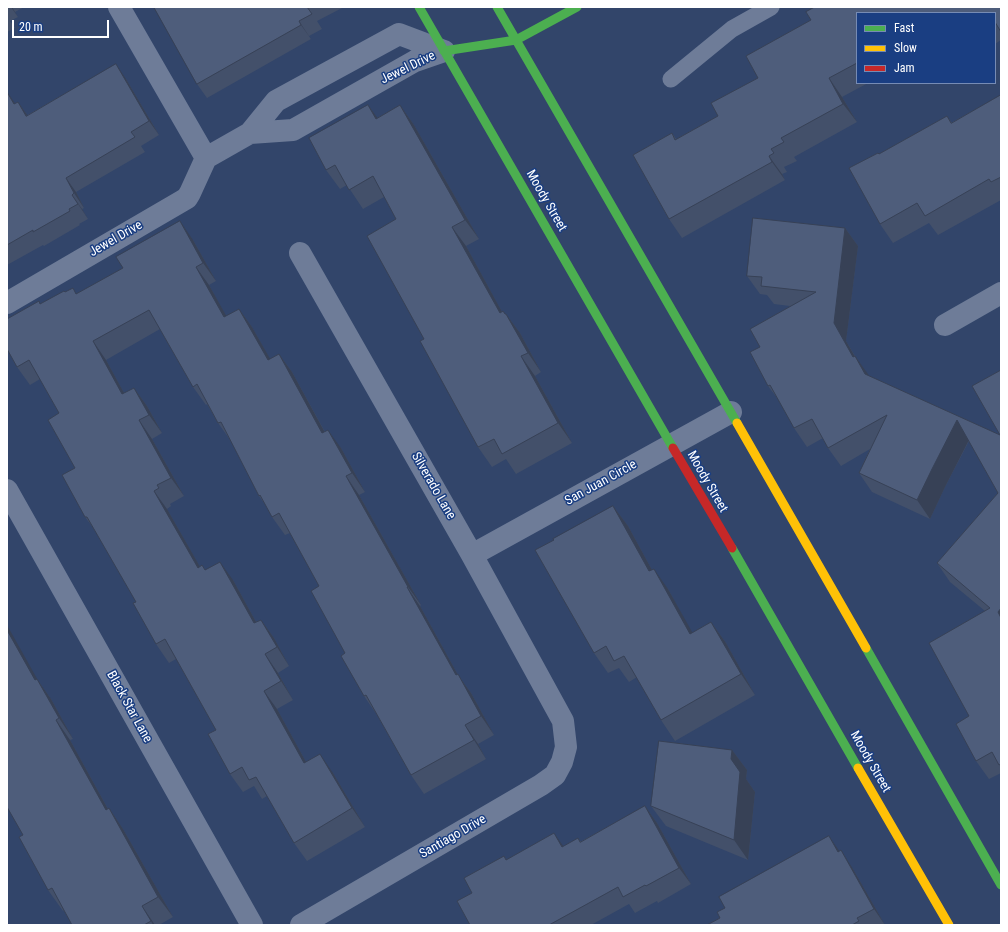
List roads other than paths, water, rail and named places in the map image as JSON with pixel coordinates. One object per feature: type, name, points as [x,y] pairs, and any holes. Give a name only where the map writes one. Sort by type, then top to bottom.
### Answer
[{"type":"main road","name":"Moody Street","points":[[419,7],[949,925]]},
{"type":"main road","points":[[497,7],[829,582],[1001,885]]},
{"type":"main road","points":[[444,50],[516,40],[576,7]]},
{"type":"street","points":[[120,7],[206,158]]},
{"type":"street","name":"Jewel Drive","points":[[7,302],[187,198],[206,158],[250,133],[276,101],[399,34],[444,50]]},
{"type":"street","name":"Jewel Drive","points":[[250,133],[293,130],[415,61],[444,50]]},
{"type":"street","name":"Silverado Lane","points":[[300,253],[472,555],[563,721]]},
{"type":"street","points":[[945,325],[1001,293]]},
{"type":"street","name":"San Juan Circle","points":[[472,555],[730,412]]},
{"type":"street","name":"Black Star Lane","points":[[7,490],[252,925]]},
{"type":"street","name":"Santiago Drive","points":[[301,925],[542,785],[555,775],[562,762],[566,747],[563,721]]},
{"type":"lane","points":[[671,79],[732,29],[771,7]]}]
